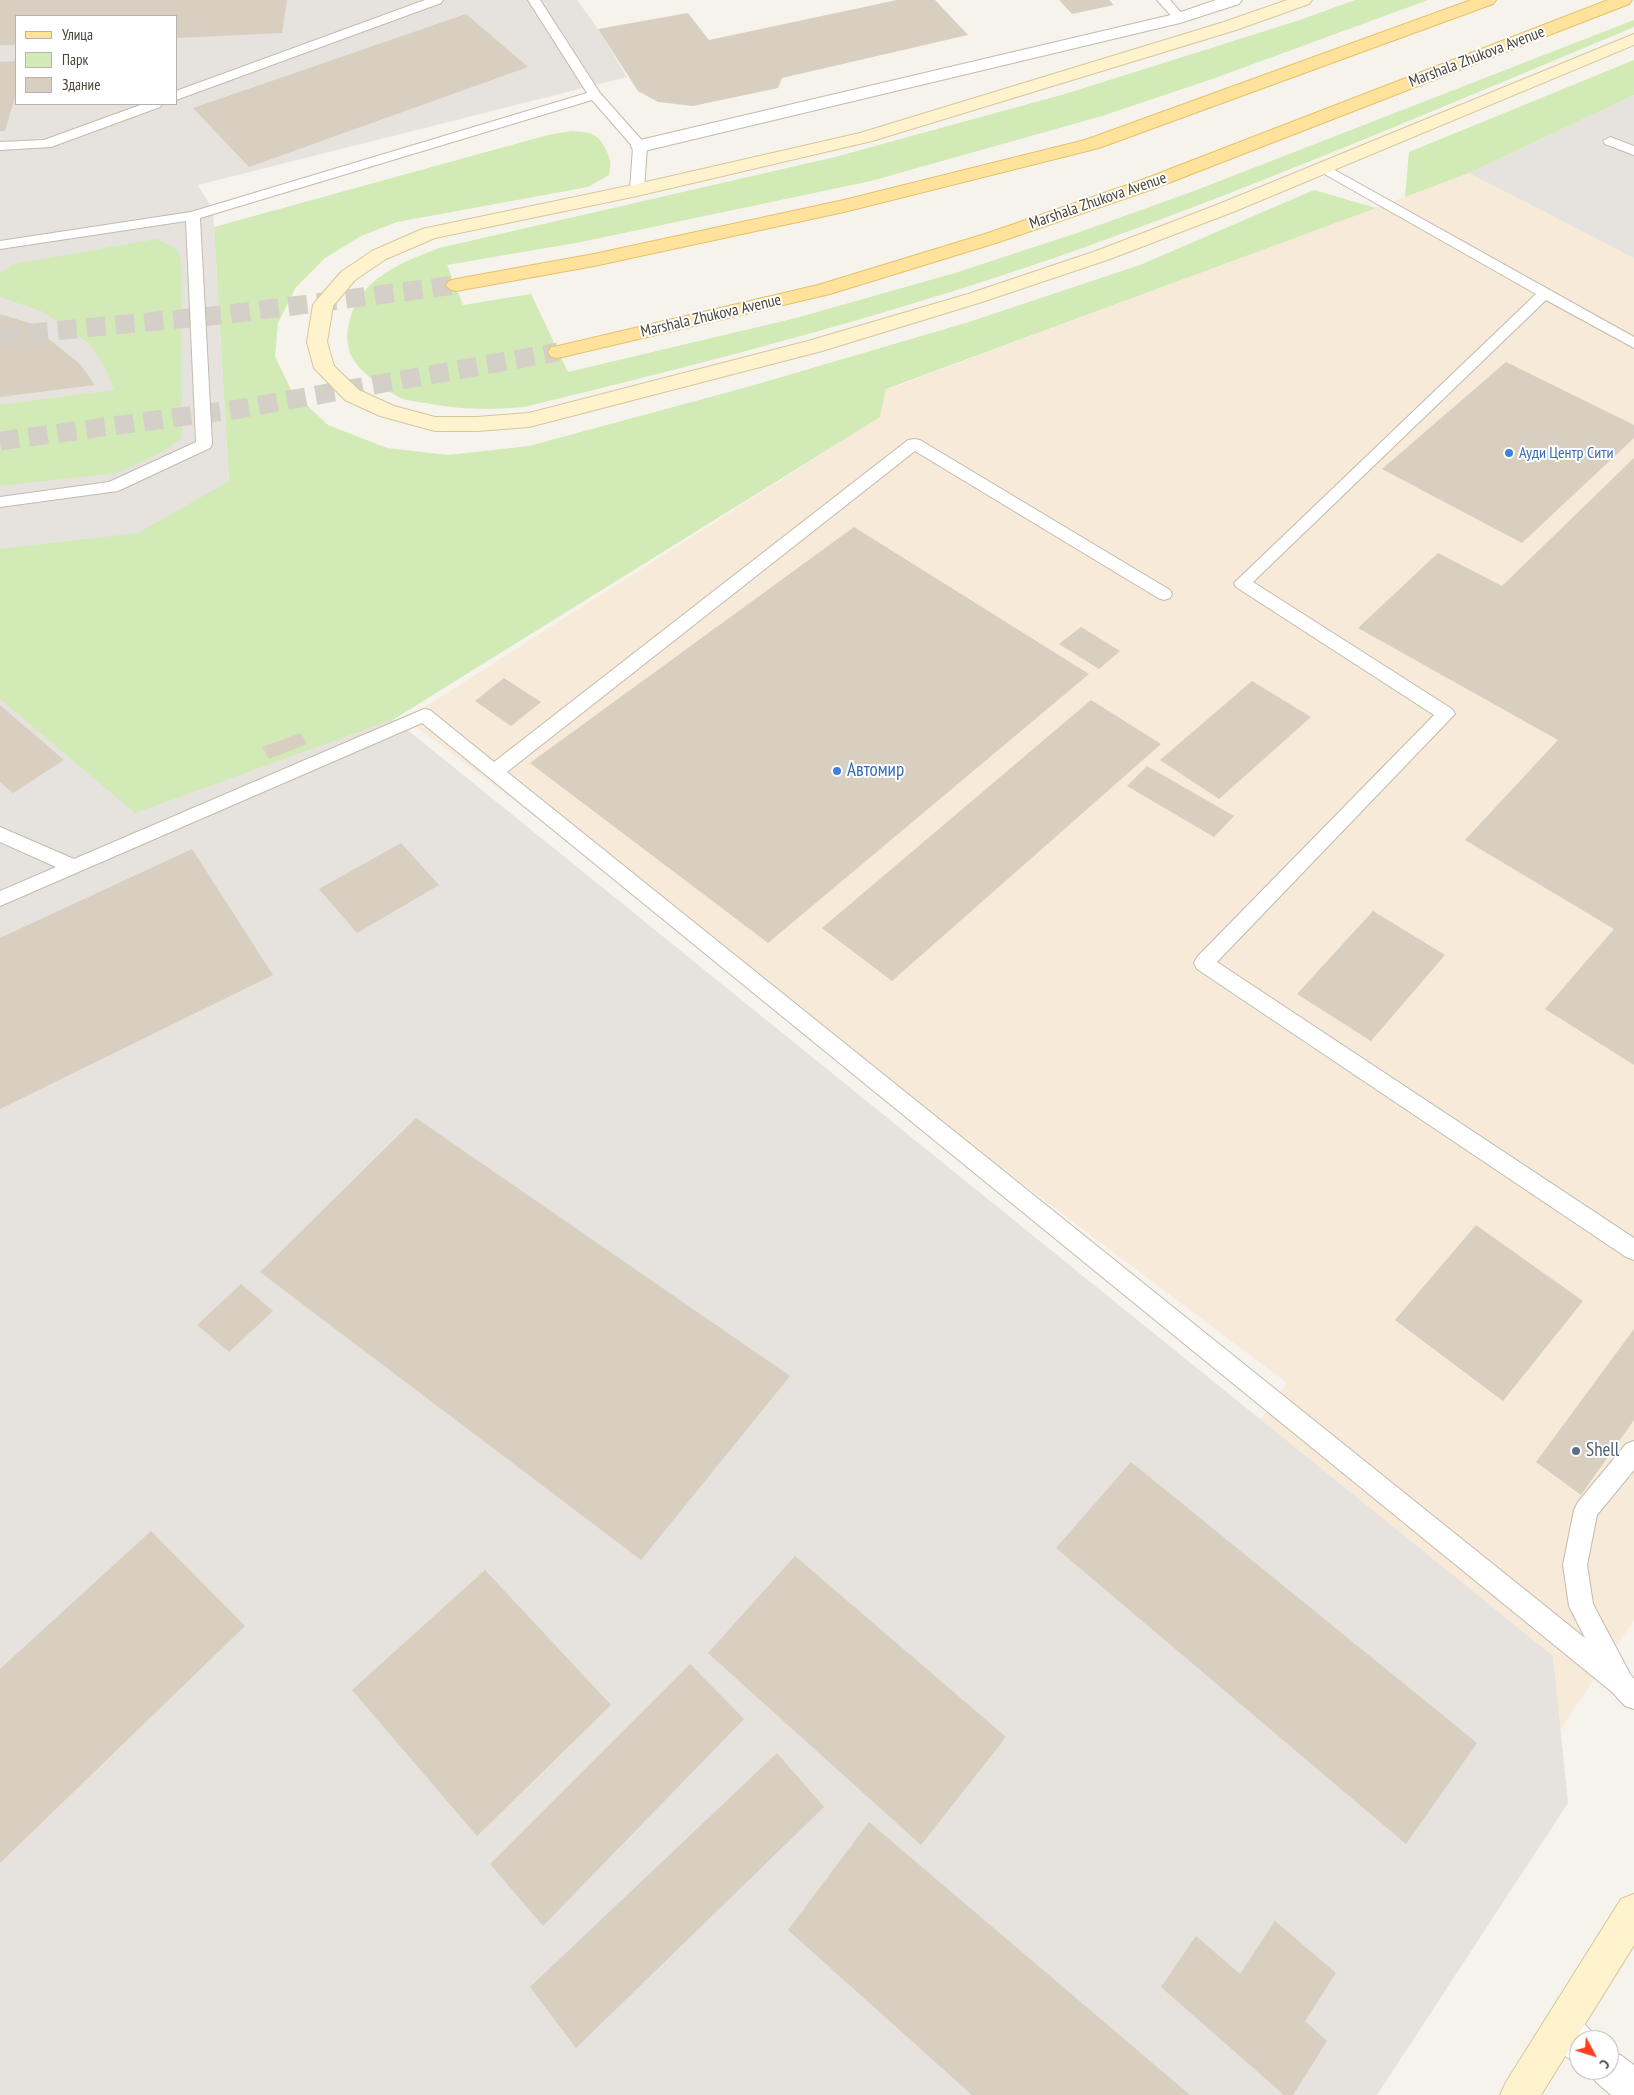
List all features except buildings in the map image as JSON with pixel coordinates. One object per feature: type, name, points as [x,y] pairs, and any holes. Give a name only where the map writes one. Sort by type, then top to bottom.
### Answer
[{"type":"main road","points":[[1303,0],[1230,26],[865,137],[637,190],[428,233],[379,255],[348,276],[322,305],[317,342],[324,368],[352,395],[387,411],[435,424],[477,424],[529,420],[815,346],[975,298],[1103,255],[1226,208],[1634,39]]},
{"type":"main road","points":[[456,285],[594,260],[844,206],[1092,144],[1487,0]]},
{"type":"main road","name":"Marshala Zhukova Avenue","points":[[558,352],[823,290],[992,238],[1146,185],[1623,0]]},
{"type":"main road","points":[[1573,2030],[1634,1912]]},
{"type":"main road","points":[[1519,2095],[1569,2037]]},
{"type":"street","points":[[640,146],[1180,18],[1233,0]]},
{"type":"street","points":[[1619,2077],[1634,2090]]},
{"type":"lane","points":[[178,95],[417,3],[438,0]]},
{"type":"lane","points":[[534,0],[595,95],[640,146],[637,190]]},
{"type":"lane","points":[[1163,0],[1180,18]]},
{"type":"lane","points":[[0,245],[192,216],[595,95]]},
{"type":"lane","points":[[0,146],[46,144],[152,105]]},
{"type":"lane","points":[[1610,141],[1634,151]]},
{"type":"lane","points":[[1324,168],[1634,343]]},
{"type":"lane","points":[[0,502],[112,488],[204,444],[192,216]]},
{"type":"lane","points":[[1545,293],[1242,583],[1446,714],[1204,963],[1634,1250]]},
{"type":"lane","points":[[494,772],[914,444],[1164,594]]},
{"type":"lane","points":[[0,900],[424,715],[1627,1690]]},
{"type":"lane","points":[[0,834],[74,867]]},
{"type":"lane","points":[[1627,1690],[1581,1606],[1575,1565],[1586,1510],[1634,1452]]},
{"type":"shaded area","points":[[0,0],[577,0],[598,29],[627,77],[198,185],[213,210],[229,481],[140,533],[880,417],[394,719],[1553,1656],[1568,1803],[1377,2095],[0,2095]]},
{"type":"shaded area","points":[[1634,95],[1634,258],[1469,173]]},
{"type":"shaded area","points":[[1469,173],[1634,258],[1634,1620],[1560,1730],[1553,1656],[1260,1420],[1287,1383],[406,719],[880,417],[886,390]]},
{"type":"green space","points":[[1355,0],[1428,0],[1215,78],[1102,116],[871,181],[581,242],[447,265],[463,305],[531,294],[568,372],[796,318],[955,273],[1077,233],[1194,191],[1634,20],[1634,27],[1296,167],[1091,245],[951,292],[810,334],[596,390],[524,407],[510,408],[463,408],[414,401],[397,396],[376,382],[357,364],[349,349],[347,339],[350,318],[365,290],[380,277],[396,267],[439,248],[835,157],[1065,94],[1300,20]]},
{"type":"green space","points":[[1634,60],[1634,95],[1469,173],[1405,197],[1409,152]]},
{"type":"green space","points":[[571,131],[589,133],[601,141],[610,161],[609,175],[588,187],[397,222],[361,236],[325,258],[296,287],[278,323],[275,356],[291,390],[328,425],[387,448],[448,455],[529,446],[751,386],[969,322],[1140,265],[1314,190],[1376,208],[886,389],[880,417],[394,719],[135,813],[0,699],[0,549],[138,533],[229,481],[214,227],[548,135]]},
{"type":"green space","points":[[157,239],[178,250],[181,261],[182,438],[162,452],[117,473],[0,486],[0,405],[114,390],[106,369],[91,345],[44,312],[0,297],[0,274],[13,264]]},
{"type":"tunnel","points":[[0,336],[222,315],[456,285]]},
{"type":"tunnel","points":[[0,441],[239,409],[558,352]]},
{"type":"place","name":"Ауди Центр Сити","points":[[1509,453]]},
{"type":"place","name":"Автомир","points":[[837,771]]},
{"type":"place","name":"Shell","points":[[1576,1451]]}]
